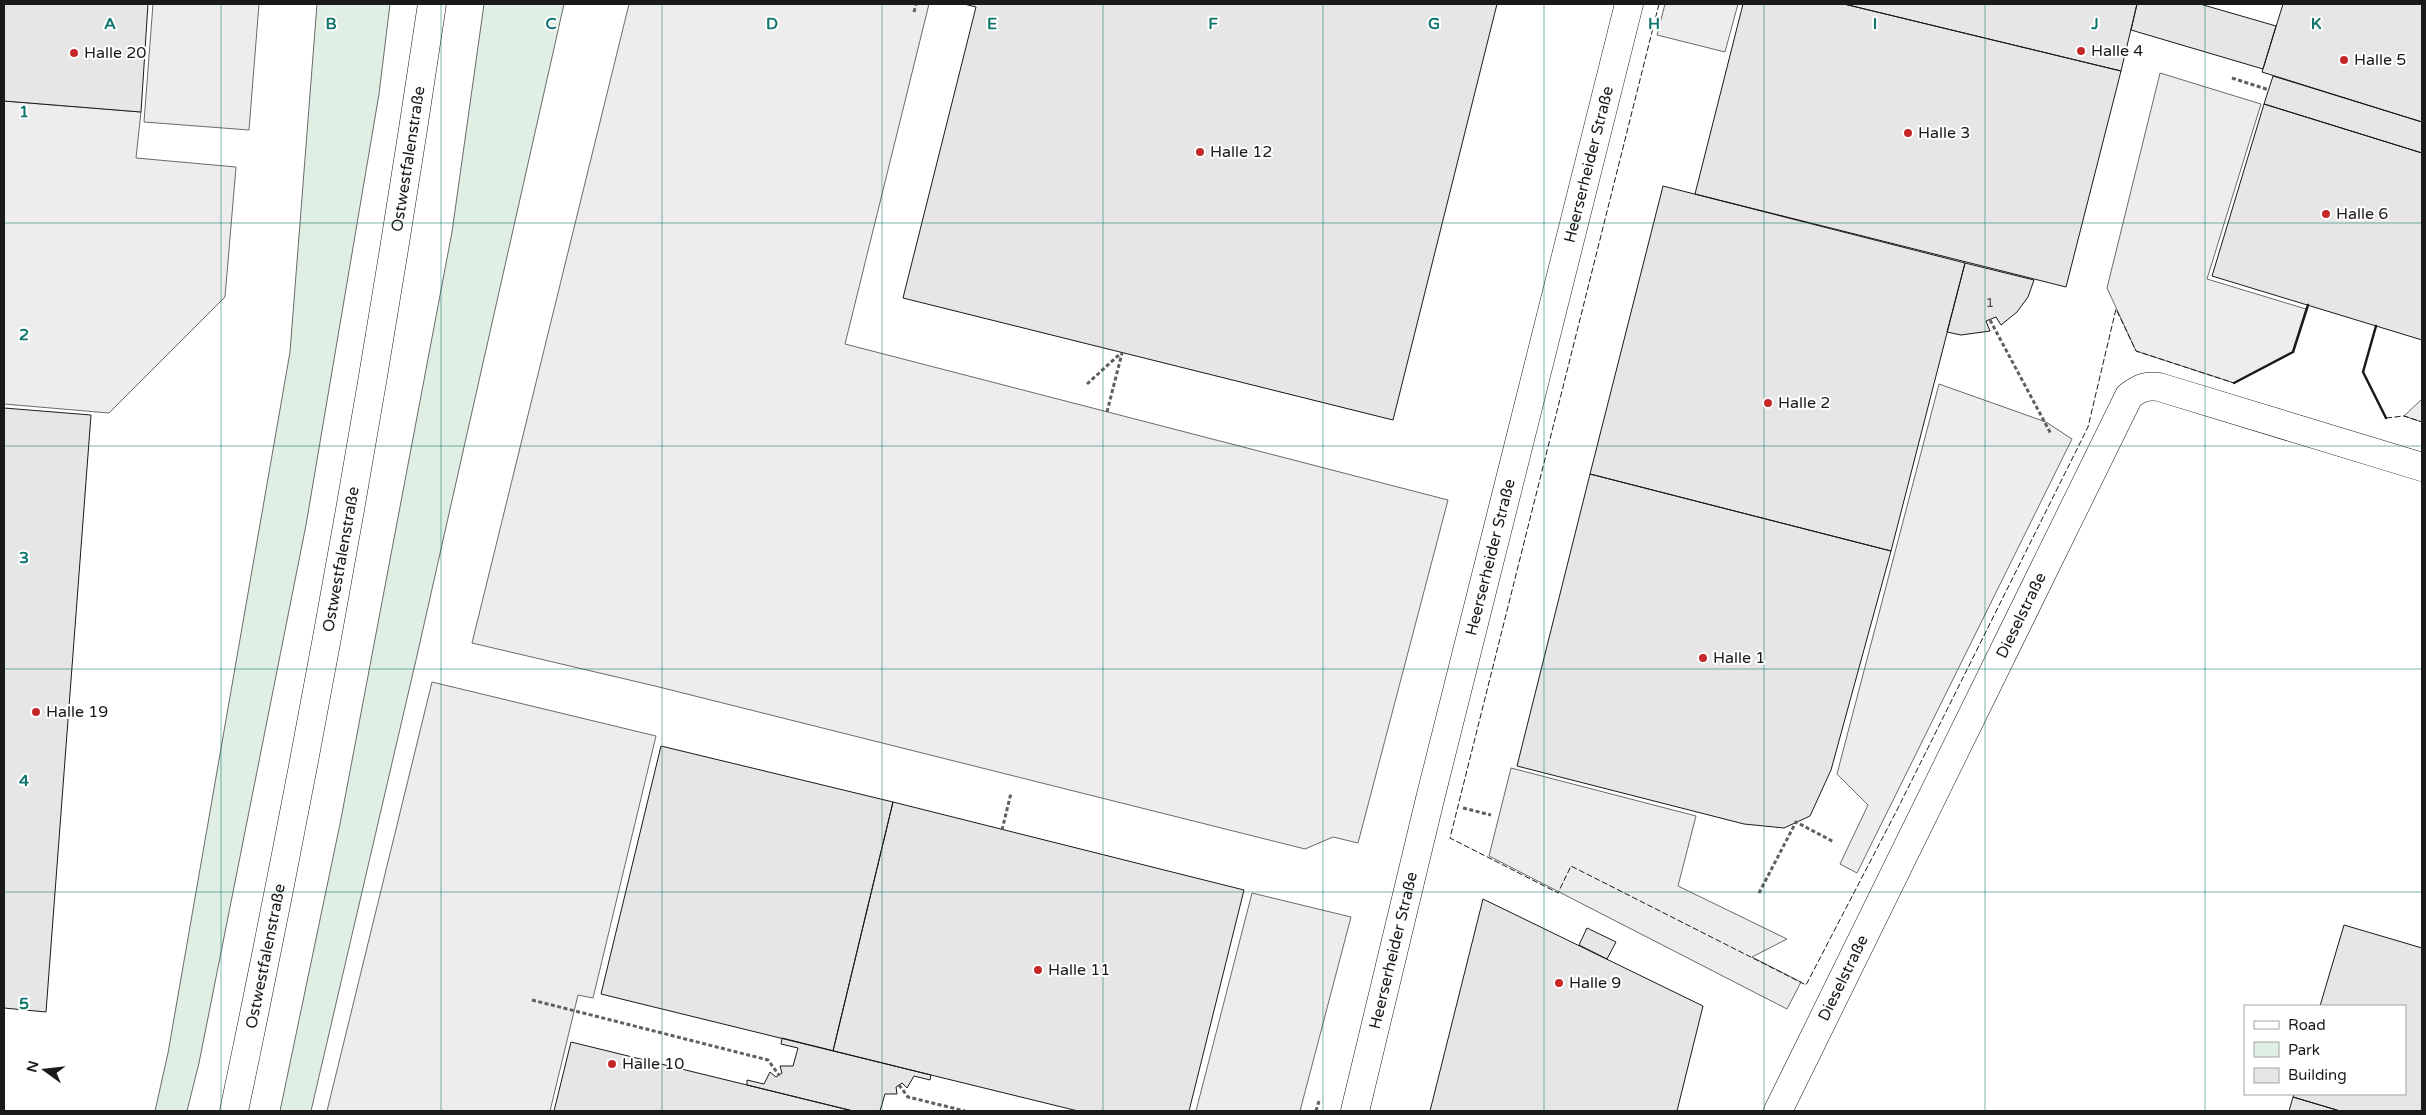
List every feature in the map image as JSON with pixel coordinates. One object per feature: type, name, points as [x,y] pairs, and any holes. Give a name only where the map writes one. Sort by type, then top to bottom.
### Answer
[{"type":"street","name":"Ostwestfalenstraße","points":[[234,1111],[263,971],[334,598],[400,221],[432,4]]},
{"type":"street","name":"Heerserheider Straße","points":[[1355,1111],[1629,4]]},
{"type":"street","name":"Dieselstraße","points":[[1778,1111],[2129,396],[2139,388],[2149,385],[2159,387],[2422,467]]},
{"type":"path","points":[[914,12],[916,4]]},
{"type":"path","points":[[2232,78],[2269,90]]},
{"type":"path","points":[[1990,320],[2051,434]]},
{"type":"path","points":[[1087,384],[1122,353],[1107,412]]},
{"type":"path","points":[[1002,830],[1011,793]]},
{"type":"path","points":[[1759,893],[1796,822],[1834,842]]},
{"type":"path","points":[[532,1000],[768,1060],[779,1075]]},
{"type":"path","points":[[899,1085],[908,1097],[965,1111]]},
{"type":"green space","points":[[317,4],[390,4],[379,94],[306,525],[199,1063],[187,1111],[155,1111],[168,1053],[290,352]]},
{"type":"green space","points":[[484,4],[564,4],[416,660],[311,1111],[280,1111],[340,824],[452,232]]},
{"type":"shaded area","points":[[153,4],[259,4],[249,130],[144,122]]},
{"type":"shaded area","points":[[629,4],[929,4],[845,344],[1448,500],[1358,843],[1333,837],[1305,849],[655,686],[472,643]]},
{"type":"shaded area","points":[[1665,4],[1738,4],[1725,52],[1657,35]]},
{"type":"shaded area","points":[[2160,73],[2261,104],[2207,279],[2306,309],[2293,352],[2234,383],[2136,351],[2107,288]]},
{"type":"shaded area","points":[[4,101],[141,112],[136,158],[236,167],[225,297],[109,413],[4,404]]},
{"type":"shaded area","points":[[1939,384],[2046,422],[2072,439],[1857,873],[1840,864],[1868,805],[1837,774]]},
{"type":"shaded area","points":[[2422,399],[2422,422],[2404,416]]},
{"type":"shaded area","points":[[432,682],[656,736],[593,998],[578,995],[550,1111],[327,1111]]},
{"type":"shaded area","points":[[1511,768],[1696,816],[1678,886],[1787,939],[1752,957],[1801,982],[1787,1009],[1489,856]]},
{"type":"shaded area","points":[[1252,893],[1351,917],[1300,1111],[1196,1111]]},
{"type":"building","name":"Halle 20","points":[[4,4],[148,4],[141,112],[4,101]]},
{"type":"building","name":"Halle 12","points":[[964,4],[1497,4],[1393,420],[903,298],[976,7]]},
{"type":"building","name":"Halle 3","points":[[1743,4],[1844,4],[2121,71],[2066,287],[1695,194]]},
{"type":"building","name":"Halle 4","points":[[1844,4],[2137,4],[2121,71]]},
{"type":"building","points":[[2137,4],[2200,4],[2276,26],[2263,69],[2131,30]]},
{"type":"building","name":"Halle 5","points":[[2283,4],[2422,4],[2422,122],[2262,72]]},
{"type":"building","points":[[2273,76],[2422,122],[2422,153],[2264,104]]},
{"type":"building","name":"Halle 6","points":[[2264,104],[2422,153],[2422,340],[2212,276]]},
{"type":"building","name":"Halle 2","points":[[1663,186],[1965,263],[1891,551],[1590,474]]},
{"type":"building","points":[[1965,263],[2034,280],[2028,297],[2017,312],[2001,325],[1996,317],[1986,321],[1990,331],[1961,335],[1947,332]]},
{"type":"building","name":"Halle 19","points":[[4,408],[91,415],[46,1012],[4,1008]]},
{"type":"building","name":"Halle 1","points":[[1590,474],[1891,551],[1831,770],[1810,816],[1784,828],[1744,824],[1517,766]]},
{"type":"building","points":[[661,746],[893,802],[833,1051],[601,994]]},
{"type":"building","name":"Halle 11","points":[[893,802],[1244,890],[1189,1111],[1078,1111],[833,1051]]},
{"type":"building","name":"Halle 9","points":[[1483,899],[1703,1006],[1677,1111],[1430,1111]]},
{"type":"building","points":[[2344,925],[2422,948],[2422,1111],[2340,1111],[2293,1097],[2294,1095],[2406,1095],[2406,1005],[2320,1005]]},
{"type":"building","points":[[1587,928],[1616,942],[1607,959],[1579,945]]},
{"type":"building","points":[[782,1038],[931,1075],[930,1080],[914,1076],[907,1088],[902,1083],[896,1087],[897,1094],[885,1094],[880,1111],[853,1111],[747,1085],[747,1080],[764,1084],[770,1072],[776,1077],[782,1073],[780,1066],[793,1066],[798,1048],[781,1044]]},
{"type":"building","name":"Halle 10","points":[[571,1042],[747,1085],[853,1111],[554,1111]]},
{"type":"building","points":[[2293,1097],[2340,1111],[2289,1111]]},
{"type":"fence","points":[[1659,4],[1450,838],[1558,893],[1571,866],[1806,985],[1897,810],[2088,427],[2116,309],[2136,351],[2234,383]]},
{"type":"fence","points":[[2386,418],[2404,416],[2422,422]]},
{"type":"wall","points":[[2234,383],[2293,352],[2308,305]]},
{"type":"wall","points":[[2376,326],[2363,372],[2386,418]]},
{"type":"place","name":"Halle 4","points":[[2081,51]]},
{"type":"place","name":"Halle 20","points":[[74,53]]},
{"type":"place","name":"Halle 5","points":[[2344,60]]},
{"type":"place","name":"Halle 3","points":[[1908,133]]},
{"type":"place","name":"Halle 12","points":[[1200,152]]},
{"type":"place","name":"Halle 6","points":[[2326,214]]},
{"type":"place","name":"Halle 2","points":[[1768,403]]},
{"type":"place","name":"Halle 1","points":[[1703,658]]},
{"type":"place","name":"Halle 19","points":[[36,712]]},
{"type":"place","name":"Halle 11","points":[[1038,970]]},
{"type":"place","name":"Halle 9","points":[[1559,983]]},
{"type":"place","name":"Halle 10","points":[[612,1064]]}]
